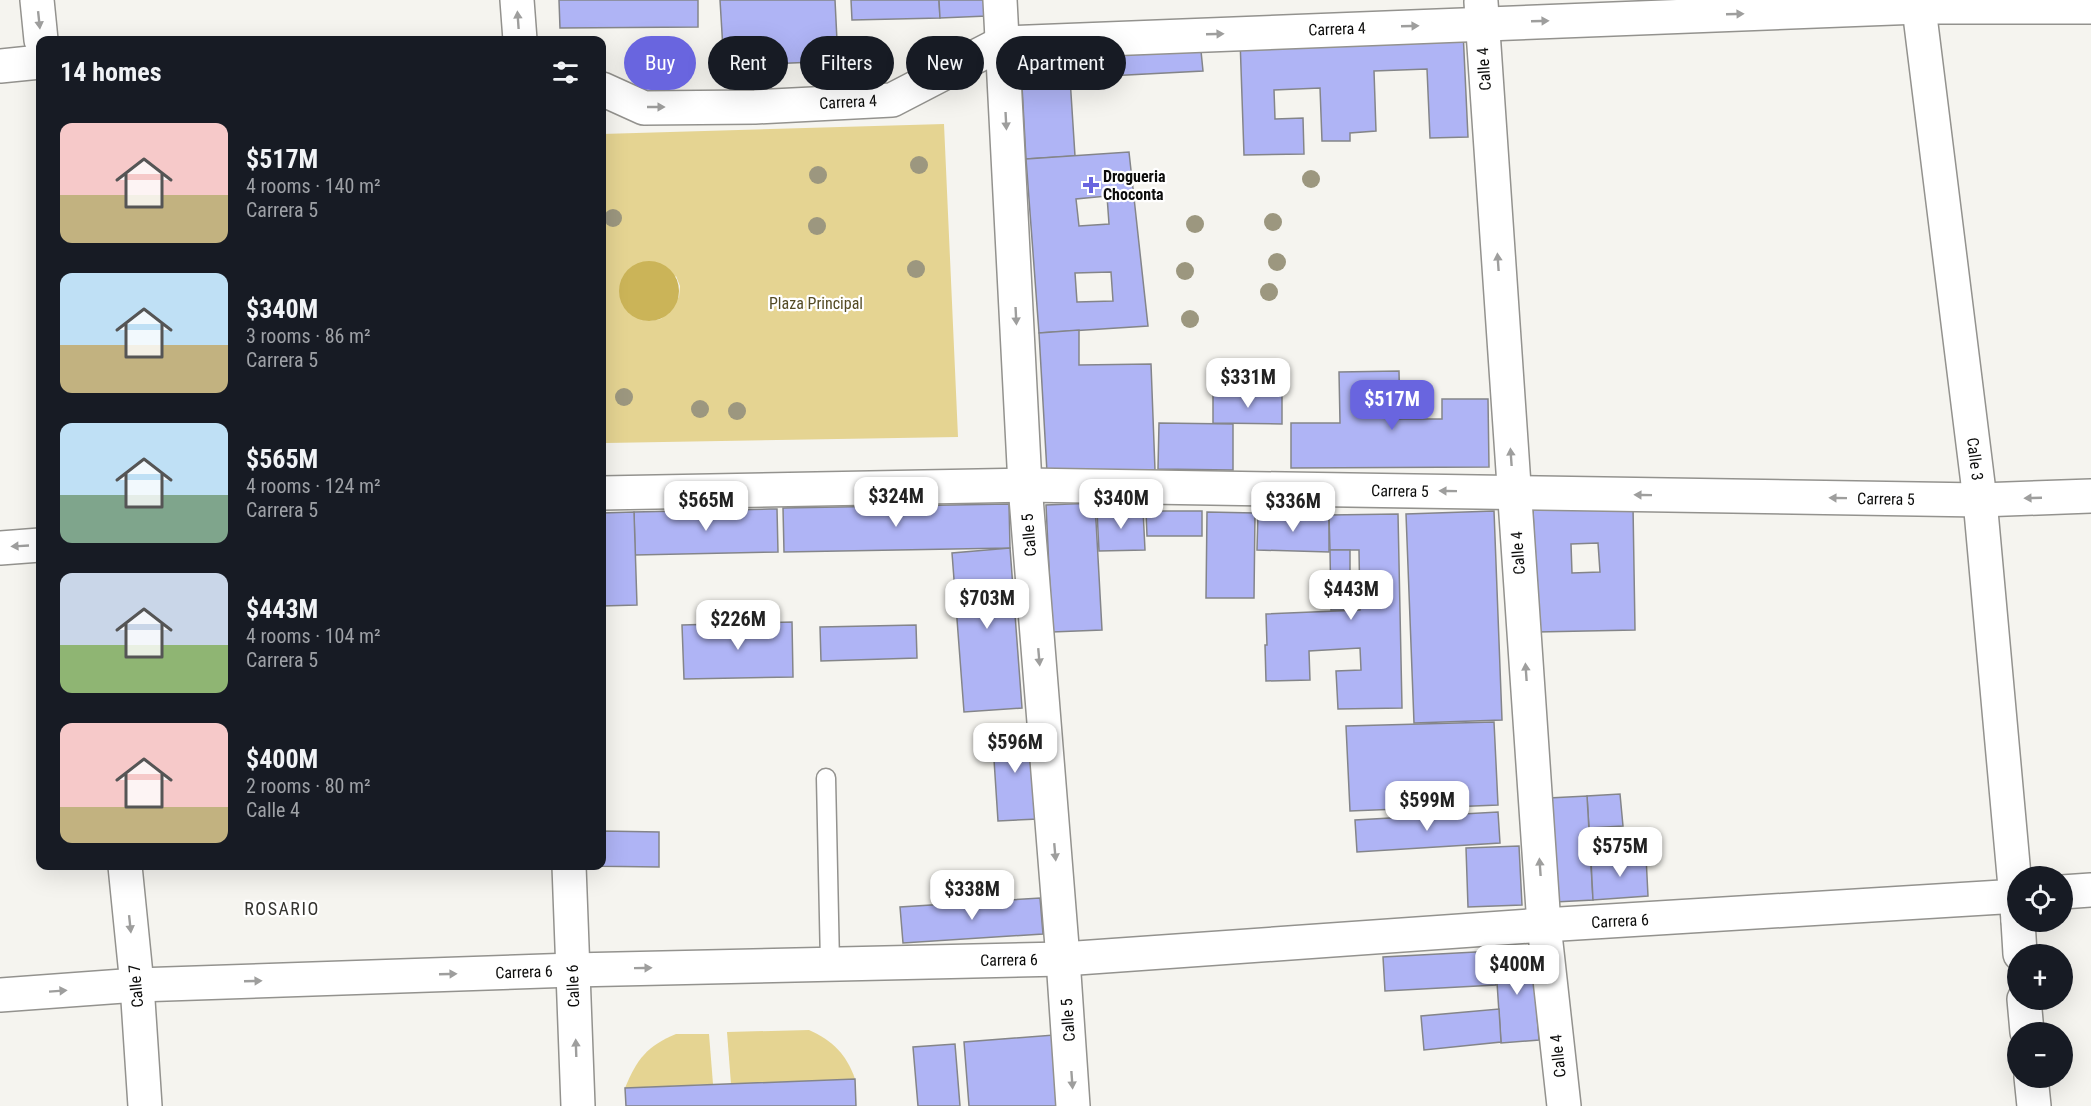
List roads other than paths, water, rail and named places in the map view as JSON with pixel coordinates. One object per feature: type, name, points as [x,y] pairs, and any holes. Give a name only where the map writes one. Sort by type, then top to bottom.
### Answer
[{"type":"street","points":[[37,0],[41,36]]},
{"type":"street","points":[[517,0],[520,36]]},
{"type":"street","name":"Calle 5","points":[[1000,0],[1002,36]]},
{"type":"street","name":"Carrera 4","points":[[1107,36],[1481,11],[1919,4],[2091,7]]},
{"type":"street","name":"Calle 3","points":[[1919,4],[1980,500],[2013,866]]},
{"type":"street","name":"Calle 4","points":[[1481,11],[1544,925],[1564,1106]]},
{"type":"street","name":"Carrera 4","points":[[606,91],[644,108],[755,107],[892,100],[996,46]]},
{"type":"street","points":[[0,66],[36,62]]},
{"type":"street","name":"Calle 5","points":[[1004,90],[1025,485],[1064,959],[1073,1106]]},
{"type":"street","name":"Carrera 5","points":[[606,493],[1025,485],[1980,500],[2091,496]]},
{"type":"street","points":[[0,548],[36,545]]},
{"type":"street","name":"Calle 7","points":[[124,870],[137,985],[145,1106]]},
{"type":"street","name":"Calle 6","points":[[569,870],[578,1106]]},
{"type":"street","points":[[2073,891],[2091,890]]},
{"type":"street","name":"Carrera 6","points":[[0,995],[137,985],[573,970],[1064,959],[1544,925],[2007,909]]},
{"type":"street","points":[[2032,1088],[2034,1106]]},
{"type":"lane","points":[[826,778],[830,964]]},
{"type":"place","name":"Drogueria Choconta","points":[[1091,185]]},
{"type":"district","name":"ROSARIO","points":[[282,908]]},
{"type":"park label","name":"Plaza Principal","points":[[816,303]]}]
